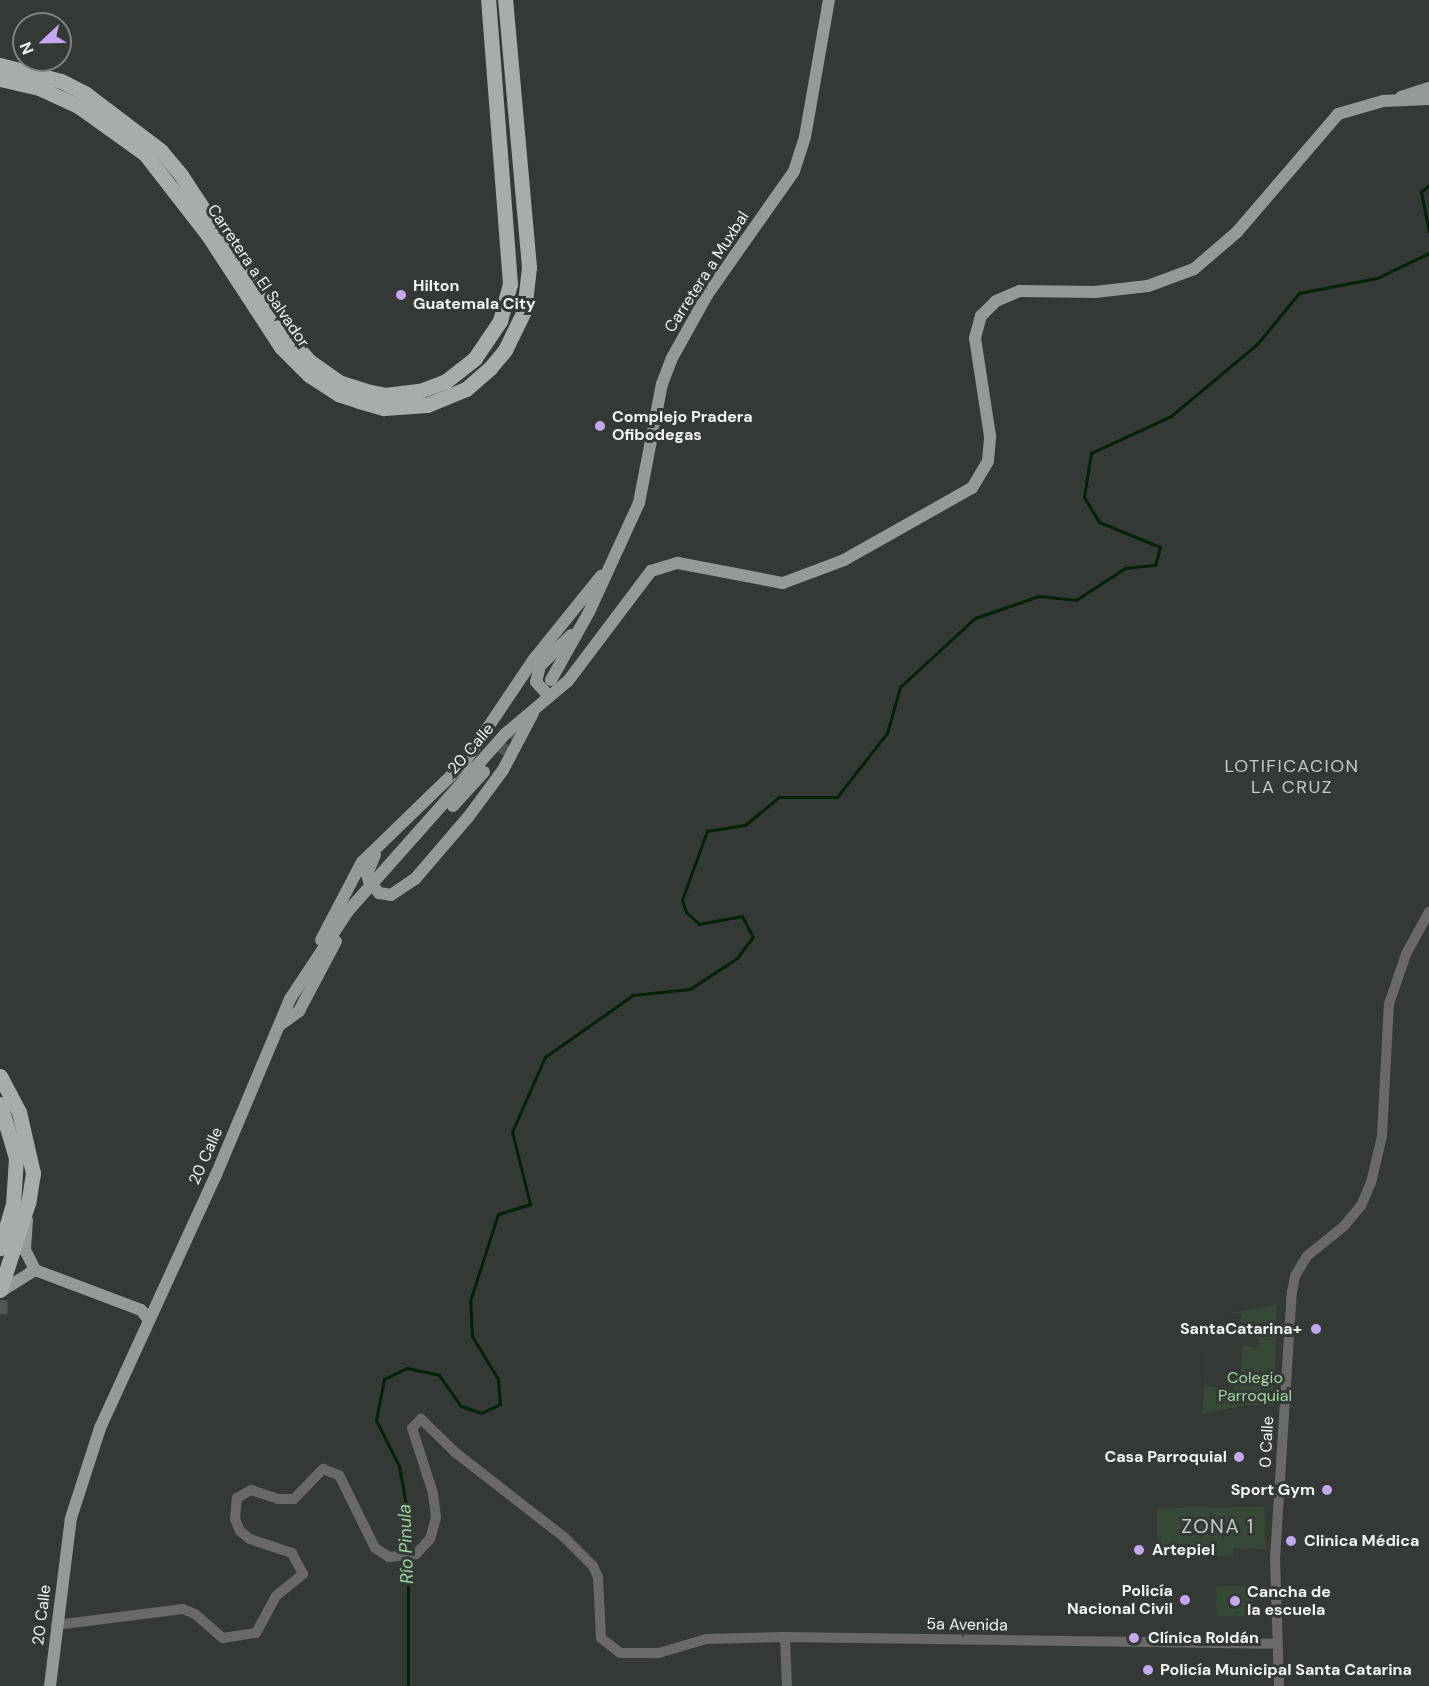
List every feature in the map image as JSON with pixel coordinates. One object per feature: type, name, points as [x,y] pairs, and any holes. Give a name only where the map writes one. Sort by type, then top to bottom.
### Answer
[{"type":"highway","name":"Carretera a El Salvador","points":[[0,65],[52,78],[86,94],[161,151],[181,175],[283,331],[317,367],[341,383],[370,392],[385,395],[420,391],[446,381],[475,358],[500,321],[510,284],[488,0]]},
{"type":"highway","name":"Carretera a El Salvador","points":[[0,79],[39,88],[78,106],[146,154],[196,218],[281,348],[309,375],[359,401],[384,408],[427,405],[457,394],[483,374],[505,350],[524,312],[529,267],[505,0]]},
{"type":"highway","points":[[0,1076],[28,1139],[33,1173],[28,1203],[0,1291]]},
{"type":"highway","points":[[0,1104],[16,1158],[15,1191],[0,1248]]},
{"type":"main road","name":"Carretera a Muxbal","points":[[554,675],[583,622],[639,503],[662,384],[672,358],[707,295],[794,171],[805,137],[829,0]]},
{"type":"main road","points":[[1397,99],[1429,88]]},
{"type":"main road","points":[[1397,99],[1429,99]]},
{"type":"main road","name":"20 Calle","points":[[50,1686],[71,1518],[83,1474],[148,1319],[216,1175],[279,1026],[314,961],[348,911],[505,734],[534,712],[575,672],[637,585],[657,568],[678,563],[772,582],[794,581],[844,560],[972,488],[988,461],[988,414],[975,348],[977,327],[988,307],[1020,291],[1095,292],[1130,289],[1194,269],[1237,232],[1338,114],[1355,107],[1397,99]]},
{"type":"main road","name":"Carretera a Muxbal","points":[[314,961],[362,862],[465,763],[534,659],[611,564]]},
{"type":"main road","points":[[550,695],[536,682],[540,666],[583,622]]},
{"type":"main road","points":[[465,763],[451,785],[375,855],[367,874],[369,881],[379,892],[391,894],[407,887],[503,770],[534,712]]},
{"type":"main road","points":[[279,1026],[298,1011],[359,908],[499,753]]},
{"type":"main road","points":[[28,1203],[26,1250],[36,1270],[141,1310],[148,1319]]},
{"type":"main road","points":[[0,1291],[36,1270]]},
{"type":"main road","points":[[49,1275],[57,1274],[147,1304],[156,1302]]},
{"type":"street","name":"0 Calle","points":[[1279,1686],[1278,1500],[1295,1276],[1307,1256],[1350,1219],[1361,1206],[1371,1183],[1382,1136],[1388,1014],[1406,954],[1429,912]]},
{"type":"street","name":"5a Avenida","points":[[56,1625],[183,1609],[195,1614],[223,1638],[256,1633],[276,1596],[303,1574],[292,1553],[250,1539],[240,1531],[235,1519],[237,1498],[251,1490],[278,1499],[294,1499],[323,1469],[339,1475],[375,1548],[383,1555],[416,1554],[430,1539],[436,1518],[433,1493],[412,1428],[421,1419],[456,1453],[555,1530],[593,1566],[598,1577],[599,1630],[605,1645],[620,1653],[659,1653],[706,1639],[785,1637],[1277,1644]]},
{"type":"street","points":[[785,1637],[787,1686]]},
{"type":"green space","name":"Colegio Parroquial","points":[[1277,1305],[1274,1406],[1247,1405],[1202,1414],[1210,1324],[1205,1386],[1233,1390],[1235,1379],[1240,1378],[1243,1345],[1258,1348],[1260,1325],[1240,1322],[1242,1313],[1224,1314]]},
{"type":"green space","points":[[1264,1507],[1266,1549],[1234,1548],[1234,1556],[1157,1555],[1157,1508]]},
{"type":"green space","name":"Cancha de la escuela","points":[[1216,1586],[1253,1586],[1254,1616],[1217,1616]]},
{"type":"waterway","points":[[1429,185],[1421,192],[1429,232]]},
{"type":"waterway","points":[[408,1552],[408,1516],[399,1466],[376,1420],[384,1379],[407,1368],[439,1375],[461,1406],[481,1413],[500,1404],[498,1379],[472,1336],[470,1301],[498,1214],[530,1204],[512,1132],[545,1057],[633,995],[690,989],[737,958],[753,937],[742,916],[699,924],[686,912],[682,900],[707,831],[745,825],[779,797],[837,797],[887,733],[900,687],[975,618],[1039,596],[1076,600],[1125,568],[1155,565],[1160,547],[1099,522],[1084,497],[1091,453],[1171,416],[1257,344],[1299,293],[1377,278],[1429,253]]},
{"type":"waterway","name":"Río Pinula","points":[[408,1559],[408,1686]]},
{"type":"tunnel","points":[[499,753],[517,727]]},
{"type":"tunnel","points":[[0,1299],[0,1314]]},
{"type":"place","name":"Hilton Guatemala City","points":[[401,295]]},
{"type":"place","name":"Complejo Pradera Ofibodegas","points":[[600,426]]},
{"type":"place","name":"SantaCatarina+","points":[[1316,1329]]},
{"type":"place","name":"Casa Parroquial","points":[[1239,1457]]},
{"type":"place","name":"Sport Gym","points":[[1327,1490]]},
{"type":"place","name":"Clinica Médica","points":[[1291,1541]]},
{"type":"place","name":"Artepiel","points":[[1139,1550]]},
{"type":"place","name":"Policía Nacional Civil","points":[[1185,1600]]},
{"type":"place","name":"Cancha de la escuela","points":[[1235,1601]]},
{"type":"place","name":"Clínica Roldán","points":[[1134,1638]]},
{"type":"place","name":"Policía Municipal Santa Catarina","points":[[1148,1670]]},
{"type":"district","name":"LOTIFICACION LA CRUZ","points":[[1292,777]]},
{"type":"district","name":"ZONA 1","points":[[1218,1526]]}]
